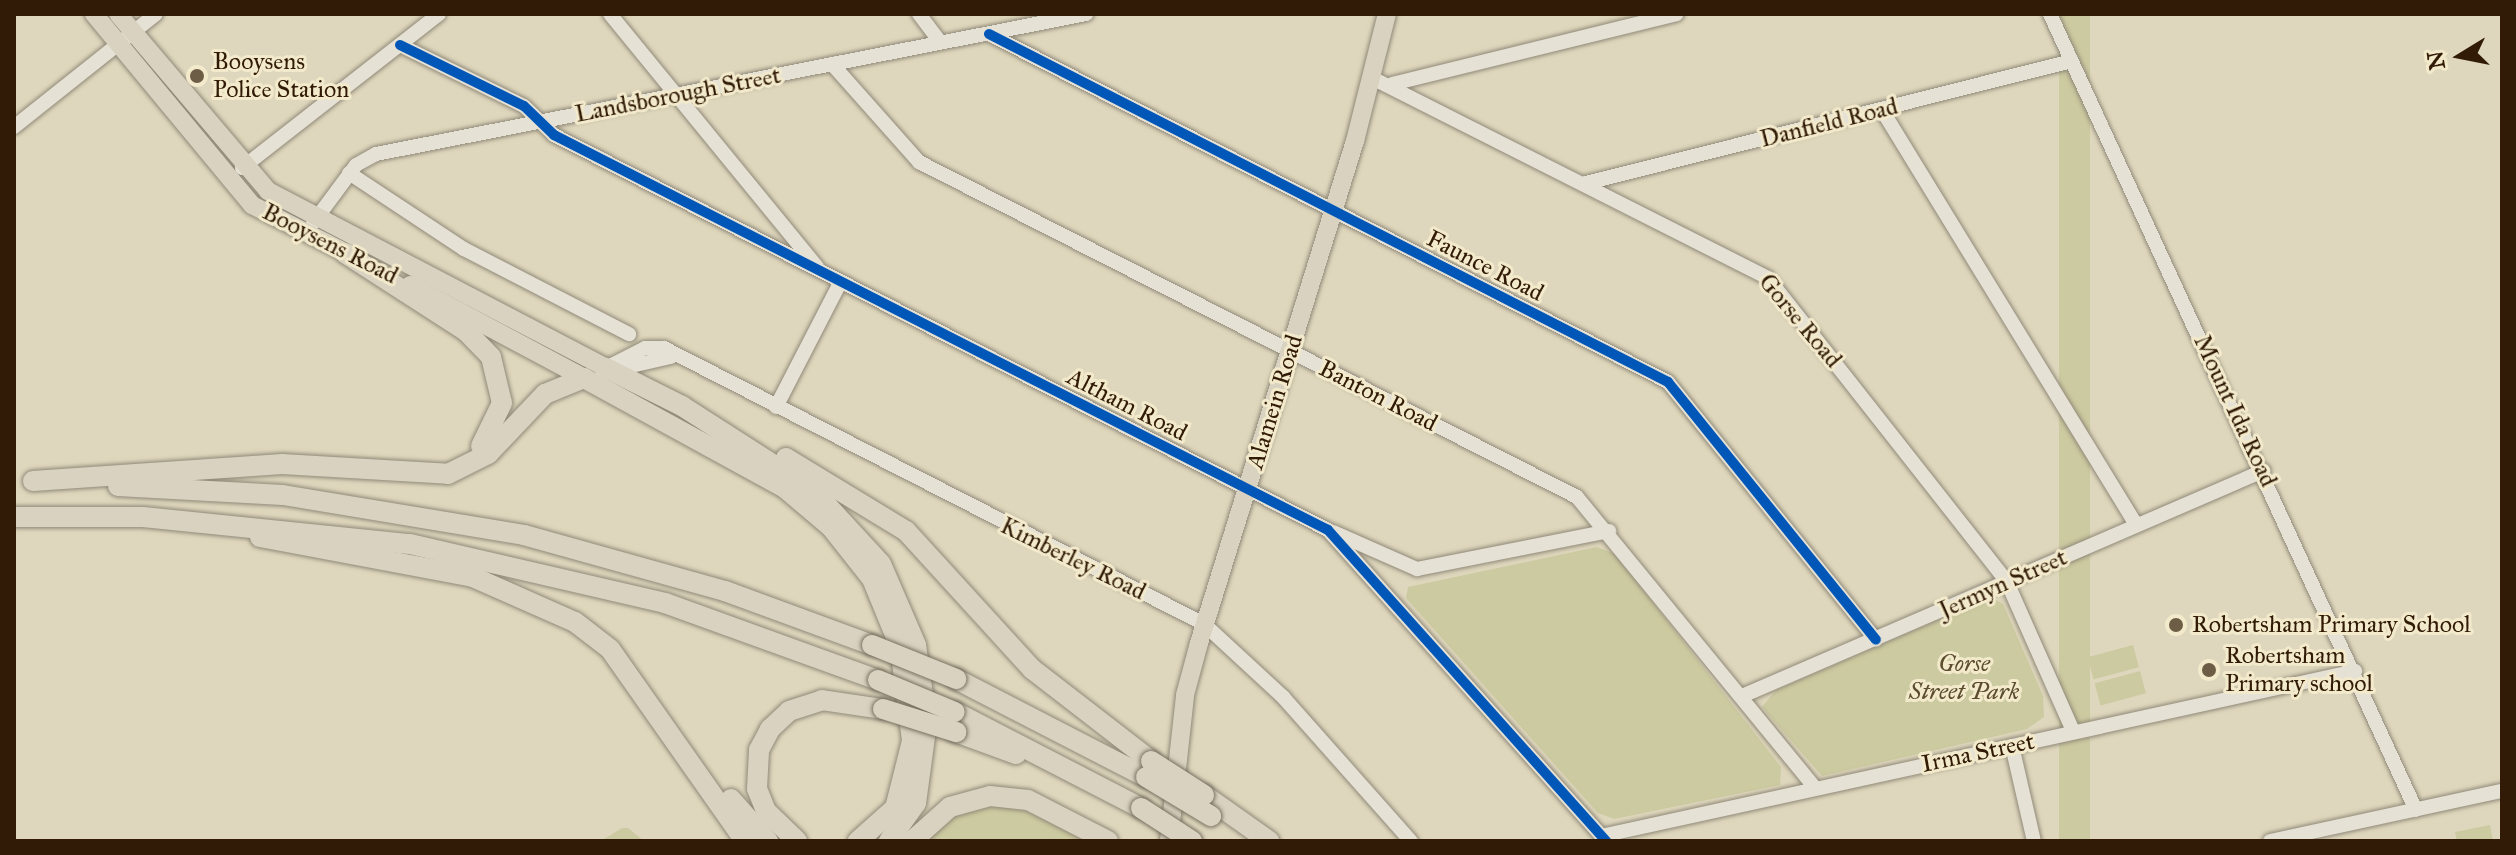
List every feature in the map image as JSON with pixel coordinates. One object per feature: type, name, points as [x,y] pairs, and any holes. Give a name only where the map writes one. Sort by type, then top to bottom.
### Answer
[{"type":"highway","points":[[345,253],[466,331],[498,373],[500,417],[483,444],[460,460],[407,472]]},
{"type":"highway","points":[[609,369],[879,509],[1032,669],[1149,769],[1249,841]]},
{"type":"highway","points":[[24,482],[282,464],[407,472],[468,468],[545,394],[584,378],[785,488],[831,527],[872,579],[900,647],[912,741],[895,808],[858,841]]},
{"type":"highway","points":[[682,406],[813,490],[867,544],[895,589],[926,685],[927,745],[916,803],[889,841]]},
{"type":"highway","points":[[24,482],[283,495],[411,512],[602,554],[872,645],[956,679],[1204,795],[1269,841]]},
{"type":"highway","points":[[14,517],[143,517],[291,527],[520,567],[703,614],[878,680],[955,722],[1066,766],[1192,841]]},
{"type":"highway","points":[[143,517],[473,577],[544,604],[610,649],[653,692],[768,841]]},
{"type":"highway","points":[[610,649],[745,841]]},
{"type":"highway","points":[[797,841],[766,811],[757,789],[759,750],[770,729],[789,711],[822,700],[955,722]]},
{"type":"highway","points":[[912,841],[950,807],[990,796],[1028,800],[1108,841]]},
{"type":"main road","name":"Booysens Road","points":[[94,14],[237,190],[305,234],[584,378]]},
{"type":"main road","name":"Booysens Road","points":[[118,14],[242,168],[317,217],[609,369]]},
{"type":"main road","name":"Alamein Road","points":[[1169,841],[1185,695],[1204,624],[1332,211],[1383,81],[1387,14]]},
{"type":"street","points":[[14,127],[156,14]]},
{"type":"street","points":[[242,168],[439,14]]},
{"type":"street","name":"Altham Road","points":[[610,14],[670,95],[820,271]]},
{"type":"street","points":[[919,14],[940,42]]},
{"type":"street","name":"Landsborough Street","points":[[305,234],[349,173],[376,154],[1086,14]]},
{"type":"street","points":[[1383,81],[1677,14]]},
{"type":"street","name":"Mount Ida Road","points":[[2050,14],[2355,671],[2416,810]]},
{"type":"street","name":"Faunce Road","points":[[989,34],[1668,382],[1876,640]]},
{"type":"street","name":"Altham Road","points":[[400,45],[524,106],[539,123],[840,283],[1328,530],[1603,838]]},
{"type":"street","name":"Danfield Road","points":[[1586,183],[2072,61]]},
{"type":"street","name":"Banton Road","points":[[832,64],[919,162],[1564,489],[1609,531],[1815,788]]},
{"type":"street","name":"Gorse Road","points":[[1383,81],[1768,278],[2007,582],[2073,731]]},
{"type":"street","points":[[1882,110],[2136,525]]},
{"type":"street","points":[[349,173],[464,249],[629,334]]},
{"type":"street","points":[[776,407],[840,283]]},
{"type":"street","name":"Kimberley Road","points":[[584,378],[654,356],[675,357],[1204,624],[1283,697],[1411,841]]},
{"type":"street","name":"Jermyn Street","points":[[1742,696],[2263,471]]},
{"type":"street","points":[[1328,530],[1417,569],[1609,531]]},
{"type":"street","name":"Irma Street","points":[[1603,838],[1815,788],[2355,671]]},
{"type":"street","points":[[2012,746],[2034,841]]},
{"type":"street","points":[[2270,841],[2324,835],[2502,791]]},
{"type":"green space","points":[[2059,14],[2090,14],[2090,841],[2059,841]]},
{"type":"green space","points":[[1597,547],[1615,554],[1781,767],[1780,785],[1614,819],[1598,813],[1406,598],[1408,587]]},
{"type":"green space","name":"Gorse Street Park","points":[[1991,597],[2003,604],[2043,696],[2044,717],[2027,729],[1822,776],[1762,707],[1776,690]]},
{"type":"green space","points":[[2133,645],[2139,667],[2094,679],[2088,657]]},
{"type":"green space","points":[[2140,671],[2146,693],[2101,705],[2095,683]]},
{"type":"green space","points":[[995,805],[1039,814],[1091,841],[925,841],[956,815]]},
{"type":"green space","points":[[2490,825],[2493,841],[2457,841],[2455,832]]},
{"type":"green space","points":[[622,828],[628,828],[644,841],[601,841]]},
{"type":"cycle path","points":[[989,34],[1668,382],[1876,640]]},
{"type":"cycle path","points":[[400,45],[524,106],[554,135],[1328,530],[1606,841]]},
{"type":"place","name":"Booysens Police Station","points":[[197,76]]},
{"type":"place","name":"Robertsham Primary School","points":[[2176,625]]},
{"type":"place","name":"Robertsham Primary school","points":[[2209,670]]}]
